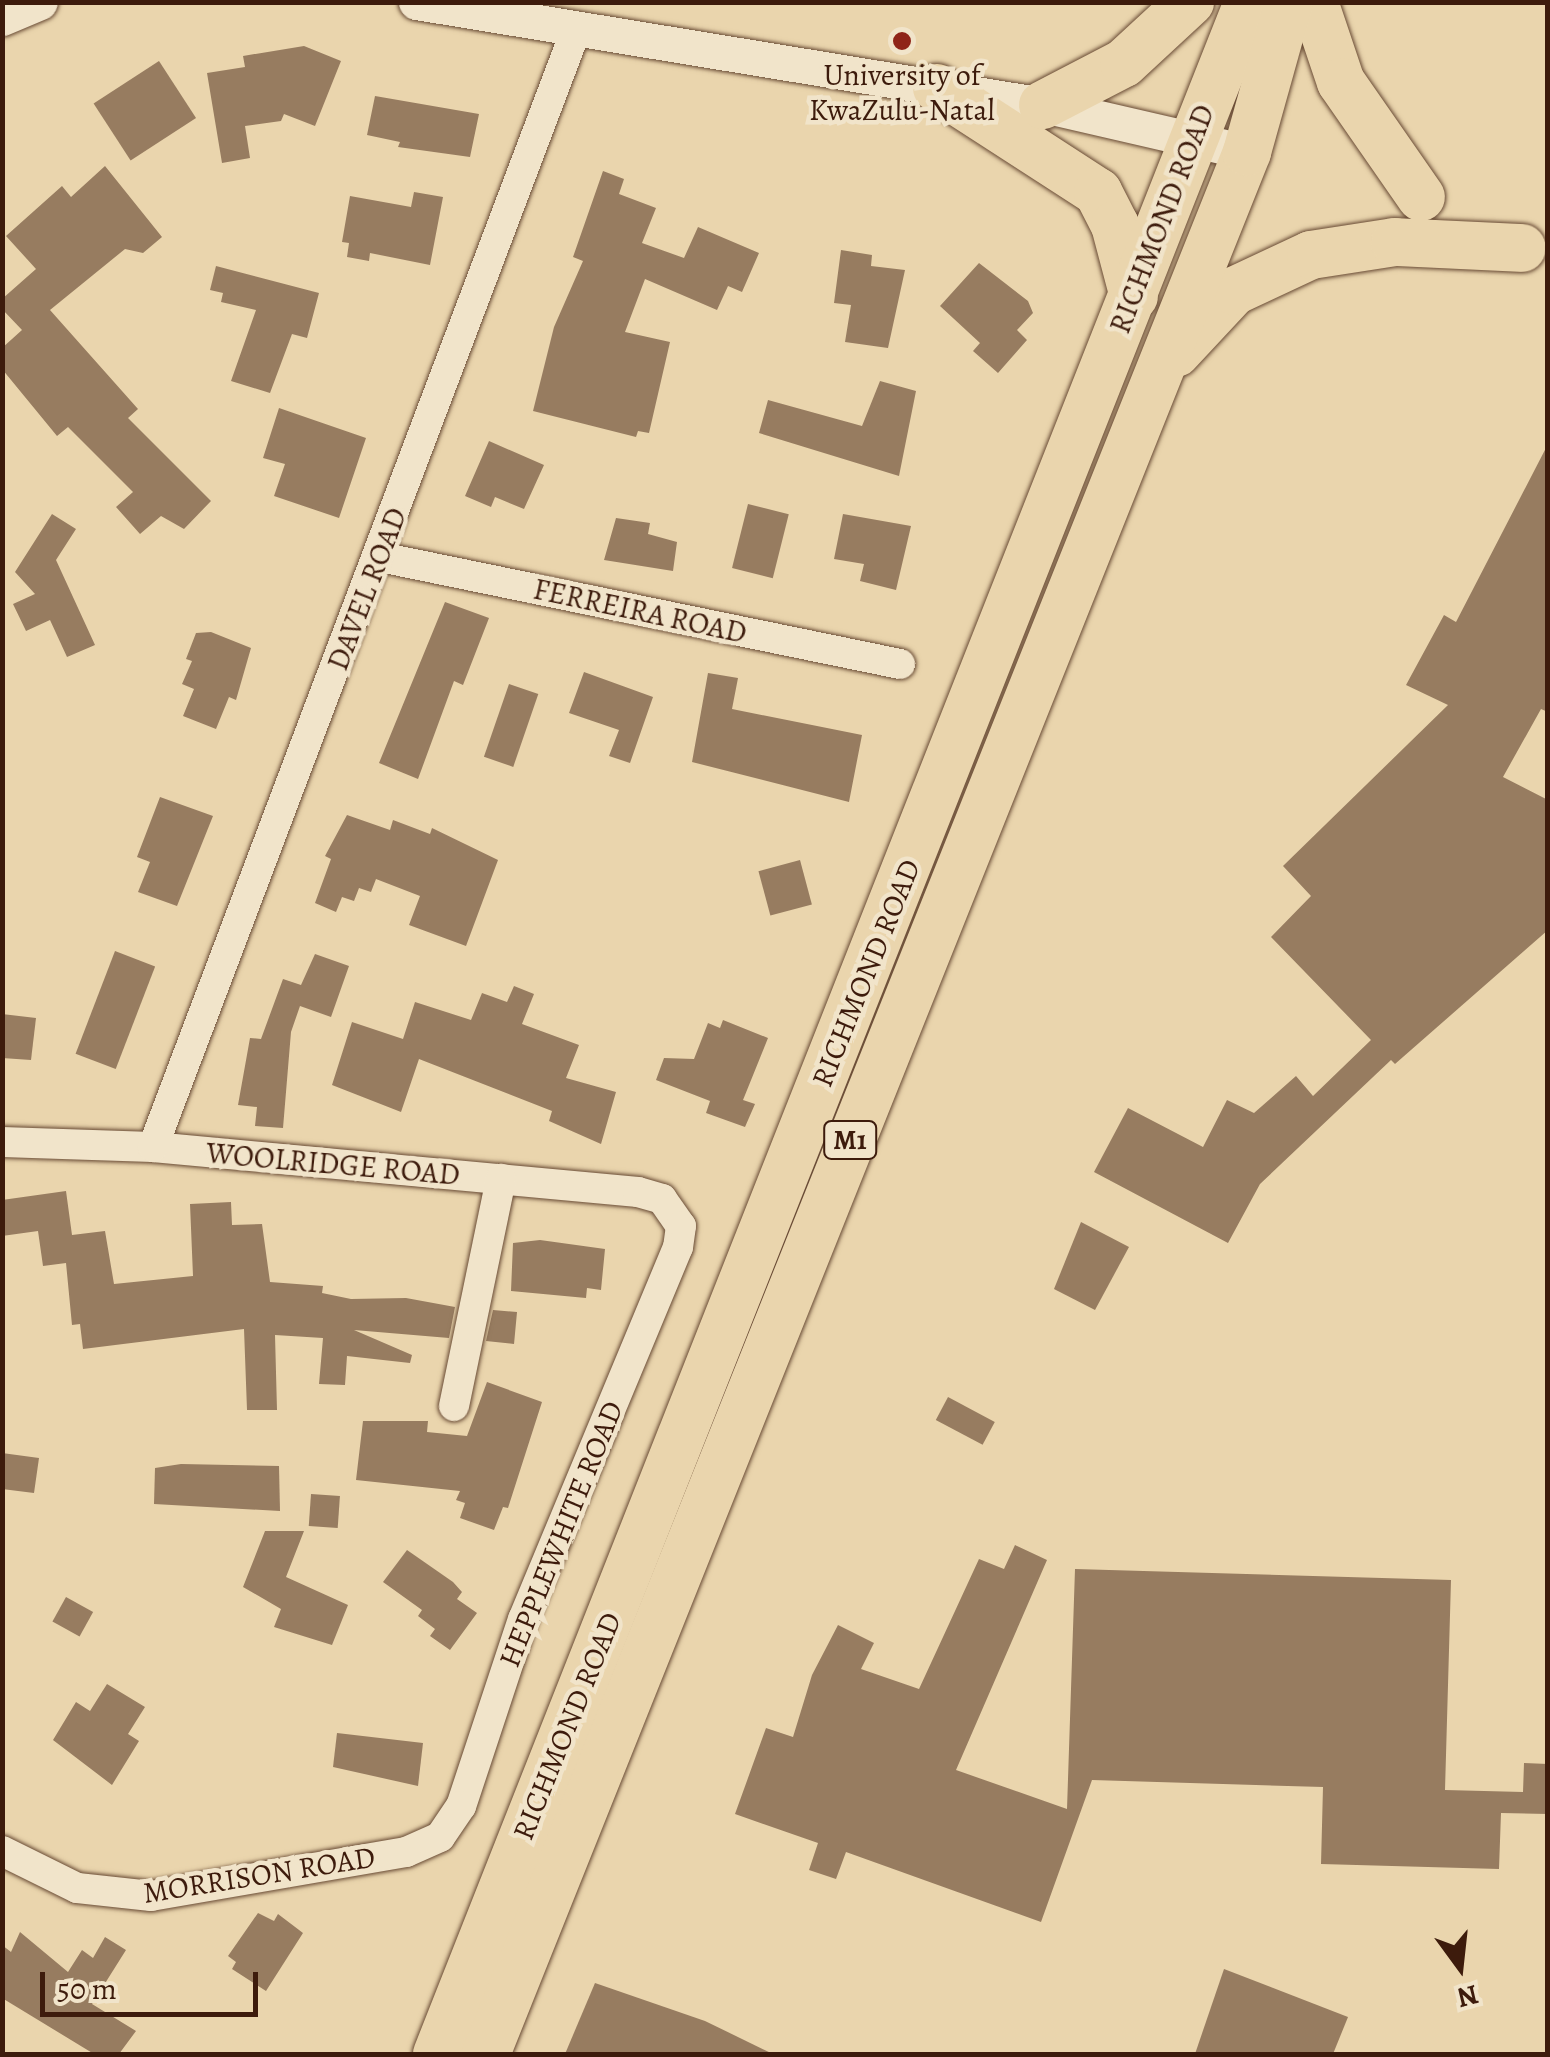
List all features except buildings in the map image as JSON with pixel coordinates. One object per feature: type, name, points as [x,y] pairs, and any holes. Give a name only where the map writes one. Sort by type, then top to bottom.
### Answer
[{"type":"highway","points":[[1043,105],[1124,63],[1190,2]]},
{"type":"highway","name":"RICHMOND ROAD","points":[[437,2054],[1248,2]]},
{"type":"highway","name":"RICHMOND ROAD","points":[[486,2054],[1246,152],[1289,2]]},
{"type":"highway","points":[[1314,2],[1341,82],[1421,197]]},
{"type":"highway","points":[[937,88],[1098,192],[1115,225],[1134,297]]},
{"type":"highway","points":[[1158,373],[1234,290],[1311,256],[1395,242],[1522,248]]},
{"type":"street","points":[[2,18],[40,2]]},
{"type":"street","points":[[416,2],[1043,105],[1193,136],[1246,152]]},
{"type":"street","name":"DAVEL ROAD","points":[[153,1147],[380,557],[576,30]]},
{"type":"street","name":"FERREIRA ROAD","points":[[380,557],[900,664]]},
{"type":"street","name":"WOOLRIDGE ROAD","points":[[2,1142],[153,1147],[500,1179],[662,1199]]},
{"type":"street","points":[[454,1406],[500,1179]]},
{"type":"street","name":"HEPPLEWHITE ROAD","points":[[406,1852],[440,1838],[461,1806],[523,1619],[678,1247],[681,1226],[662,1199]]},
{"type":"street","name":"MORRISON ROAD","points":[[2,1851],[77,1888],[151,1896],[406,1852]]},
{"type":"place","name":"University of KwaZulu-Natal","points":[[902,41]]}]
